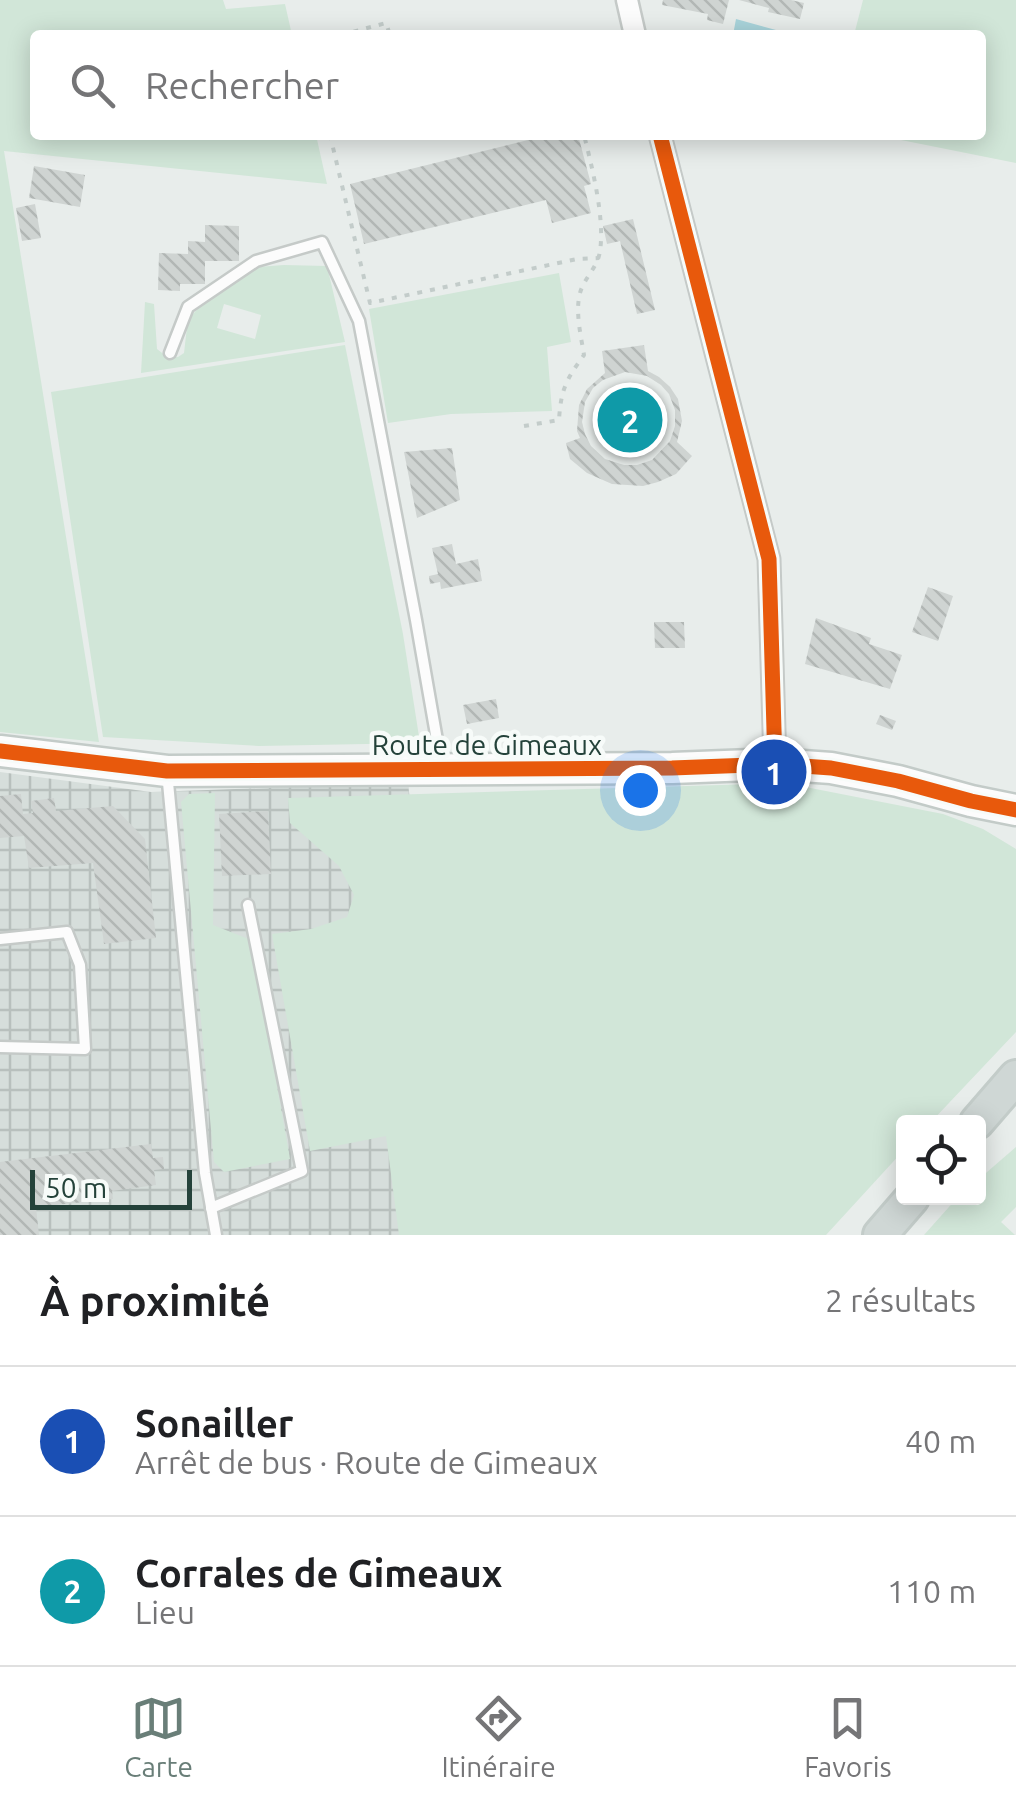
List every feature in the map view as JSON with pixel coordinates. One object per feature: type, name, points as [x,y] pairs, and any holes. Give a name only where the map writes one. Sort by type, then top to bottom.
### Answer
[{"type":"main road","points":[[994,1107],[1016,1077]]},
{"type":"main road","points":[[880,1235],[906,1205]]},
{"type":"street","points":[[623,3],[633,30]]},
{"type":"street","points":[[661,140],[768,560],[775,764]]},
{"type":"street","name":"Route de Gimeaux","points":[[0,752],[167,772],[775,764],[831,768],[1016,810]]},
{"type":"street","name":"Route de Gimeaux","points":[[971,801],[1016,826]]},
{"type":"lane","points":[[170,353],[188,307],[256,261],[322,242],[359,322],[442,769]]},
{"type":"lane","points":[[167,772],[204,1173],[216,1235]]},
{"type":"lane","points":[[211,1208],[302,1171],[248,904]]},
{"type":"lane","points":[[0,939],[67,932],[80,964],[85,1049],[0,1047]]},
{"type":"path","points":[[359,30],[386,23],[388,30]]},
{"type":"path","points":[[331,140],[370,303],[598,258]]},
{"type":"path","points":[[524,426],[560,420],[560,394],[584,355],[580,293],[601,246],[596,183],[585,140]]},
{"type":"shaded area","points":[[0,772],[151,792],[408,783],[445,1111],[406,1235],[0,1235]]},
{"type":"green space","points":[[0,0],[223,0],[226,9],[285,4],[291,30],[30,30],[30,140],[317,140],[327,184],[4,151],[99,742],[0,732]]},
{"type":"green space","points":[[863,0],[1016,0],[1016,163],[901,140],[986,140],[986,30],[855,30]]},
{"type":"green space","points":[[327,266],[345,342],[141,373],[145,302],[154,304],[157,349],[166,356],[178,357],[184,353],[192,315],[207,299],[258,267]],"holes":[[[224,304],[261,315],[255,339],[217,328]]]},
{"type":"green space","points":[[559,273],[571,342],[547,347],[552,411],[451,414],[388,423],[369,309]]},
{"type":"green space","points":[[345,345],[403,634],[420,743],[259,746],[103,737],[51,392]]},
{"type":"green space","points":[[785,783],[943,814],[983,829],[1016,849],[1016,1032],[938,1115],[896,1115],[896,1159],[826,1235],[399,1235],[386,1136],[310,1151],[272,934],[311,929],[347,917],[354,895],[339,866],[290,823],[288,798]]},
{"type":"green space","points":[[215,793],[213,925],[251,940],[290,1159],[224,1172],[214,1162],[181,802],[189,794]]},
{"type":"green space","points":[[1016,1147],[1016,1207],[1001,1222],[1015,1235],[924,1235],[951,1205],[986,1205],[986,1173]]},
{"type":"water","points":[[736,19],[776,30],[734,30]]},
{"type":"building","points":[[663,0],[729,0],[723,24],[707,20],[708,14],[662,5]]},
{"type":"building","points":[[739,0],[791,0],[804,3],[800,19]]},
{"type":"building","points":[[528,140],[579,140],[591,184],[584,186],[591,213],[552,223],[546,200],[364,244],[350,184]]},
{"type":"building","points":[[34,166],[85,175],[80,207],[29,198]]},
{"type":"building","points":[[35,204],[41,238],[22,241],[16,208]]},
{"type":"building","points":[[633,219],[655,310],[637,314],[620,241],[607,244],[603,226]]},
{"type":"building","points":[[205,225],[239,226],[239,261],[205,261],[205,284],[180,284],[180,291],[158,290],[159,253],[188,254],[188,241],[205,242]]},
{"type":"building","points":[[644,345],[648,371],[670,387],[678,399],[682,421],[677,442],[692,456],[676,474],[643,486],[612,484],[587,473],[570,459],[566,443],[580,438],[579,405],[587,389],[605,373],[602,351]],"holes":[[[625,372],[647,376],[669,394],[675,410],[670,441],[652,460],[637,465],[605,459],[585,434],[585,402],[603,380]]]},
{"type":"building","points":[[452,448],[460,500],[417,518],[404,452]]},
{"type":"building","points":[[452,544],[456,564],[478,559],[482,581],[441,589],[440,582],[430,584],[429,576],[438,574],[432,548]]},
{"type":"building","points":[[928,587],[953,596],[938,641],[912,632]]},
{"type":"building","points":[[816,618],[871,638],[869,644],[902,655],[890,689],[805,664]]},
{"type":"building","points":[[654,622],[684,622],[685,648],[655,648]]},
{"type":"building","points":[[496,699],[499,718],[467,724],[463,705]]},
{"type":"building","points":[[880,715],[896,721],[892,730],[876,724]]},
{"type":"building","points":[[21,794],[23,814],[33,813],[31,801],[54,798],[56,811],[113,806],[145,839],[156,938],[104,944],[93,863],[29,868],[24,836],[0,838],[0,796]]},
{"type":"building","points":[[268,811],[271,874],[222,876],[219,814]]},
{"type":"building","points":[[151,1144],[153,1158],[163,1157],[164,1169],[154,1170],[156,1185],[112,1191],[113,1199],[36,1207],[39,1235],[0,1235],[0,1162]]},
{"type":"cycle path","points":[[661,140],[769,559],[775,764]]},
{"type":"cycle path","points":[[0,751],[167,771],[775,764],[831,768],[1016,810]]},
{"type":"place","name":"Corrales de Gimeaux","points":[[630,420]]},
{"type":"place","name":"Sonailler","points":[[774,772]]}]
